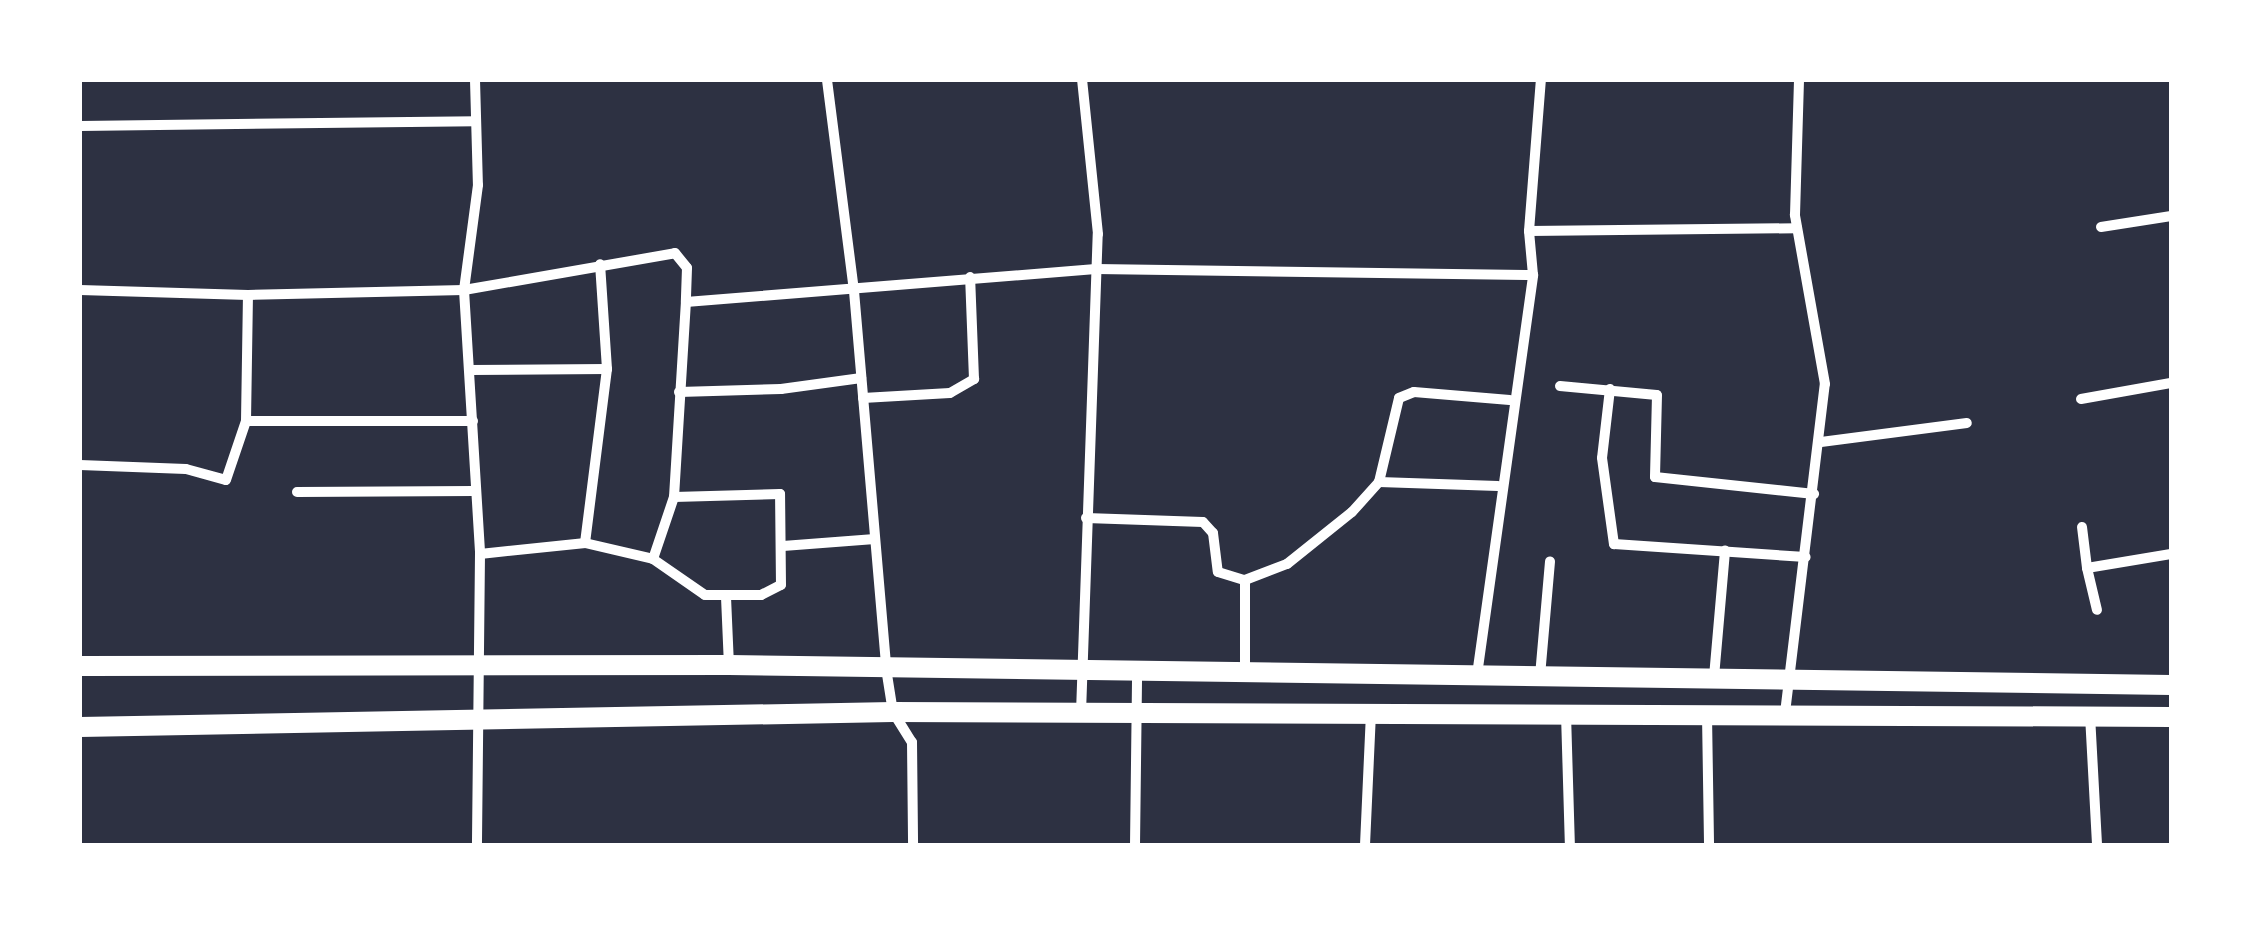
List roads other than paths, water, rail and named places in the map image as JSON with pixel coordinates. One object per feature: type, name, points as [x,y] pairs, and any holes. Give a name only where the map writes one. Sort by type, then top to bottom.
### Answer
[{"type":"main road","points":[[80,666],[480,670],[728,665],[2171,685]]},
{"type":"main road","points":[[80,727],[893,712],[2171,716]]},
{"type":"street","points":[[475,80],[478,184],[464,290],[480,554],[476,845]]},
{"type":"street","points":[[827,80],[854,292],[886,668],[893,712],[912,742],[913,845]]},
{"type":"street","points":[[1081,713],[1096,269],[1082,80]]},
{"type":"street","points":[[1477,675],[1510,400],[1533,275],[1530,231],[1542,80]]},
{"type":"street","points":[[1785,713],[1826,384],[1798,228],[1798,80]]},
{"type":"street","points":[[80,126],[476,121]]},
{"type":"street","points":[[2101,226],[2171,216]]},
{"type":"street","points":[[1530,231],[1798,228]]},
{"type":"street","points":[[80,290],[248,295],[464,290],[675,253],[687,268],[674,497],[653,559]]},
{"type":"street","points":[[585,544],[607,369],[600,264]]},
{"type":"street","points":[[686,302],[854,292],[970,277],[1096,269],[1533,275]]},
{"type":"street","points":[[862,398],[950,392],[974,379],[970,277]]},
{"type":"street","points":[[80,465],[186,469],[226,480],[246,422],[248,295]]},
{"type":"street","points":[[470,370],[607,369]]},
{"type":"street","points":[[679,392],[782,390],[861,378]]},
{"type":"street","points":[[2081,398],[2171,383]]},
{"type":"street","points":[[1560,386],[1656,395],[1655,477],[1814,494]]},
{"type":"street","points":[[1610,389],[1602,458],[1614,544],[1806,557]]},
{"type":"street","points":[[1086,518],[1202,522],[1213,533],[1218,572],[1245,580],[1287,564],[1352,512],[1379,482],[1404,394],[1510,400]]},
{"type":"street","points":[[246,422],[473,421]]},
{"type":"street","points":[[1821,442],[1967,423]]},
{"type":"street","points":[[1379,482],[1498,486]]},
{"type":"street","points":[[296,492],[474,491]]},
{"type":"street","points":[[480,554],[585,544],[653,559],[689,590],[726,597],[761,595],[781,585],[784,503],[777,492],[674,497]]},
{"type":"street","points":[[2082,528],[2097,610]]},
{"type":"street","points":[[783,546],[875,539]]},
{"type":"street","points":[[1714,677],[1726,550]]},
{"type":"street","points":[[2087,568],[2171,554]]},
{"type":"street","points":[[1540,676],[1550,561]]},
{"type":"street","points":[[1245,580],[1246,672]]},
{"type":"street","points":[[726,597],[728,665]]},
{"type":"street","points":[[1135,845],[1136,671]]},
{"type":"street","points":[[1365,845],[1371,714]]},
{"type":"street","points":[[1566,714],[1570,845]]},
{"type":"street","points":[[1707,714],[1709,845]]},
{"type":"street","points":[[2090,714],[2097,845]]}]
